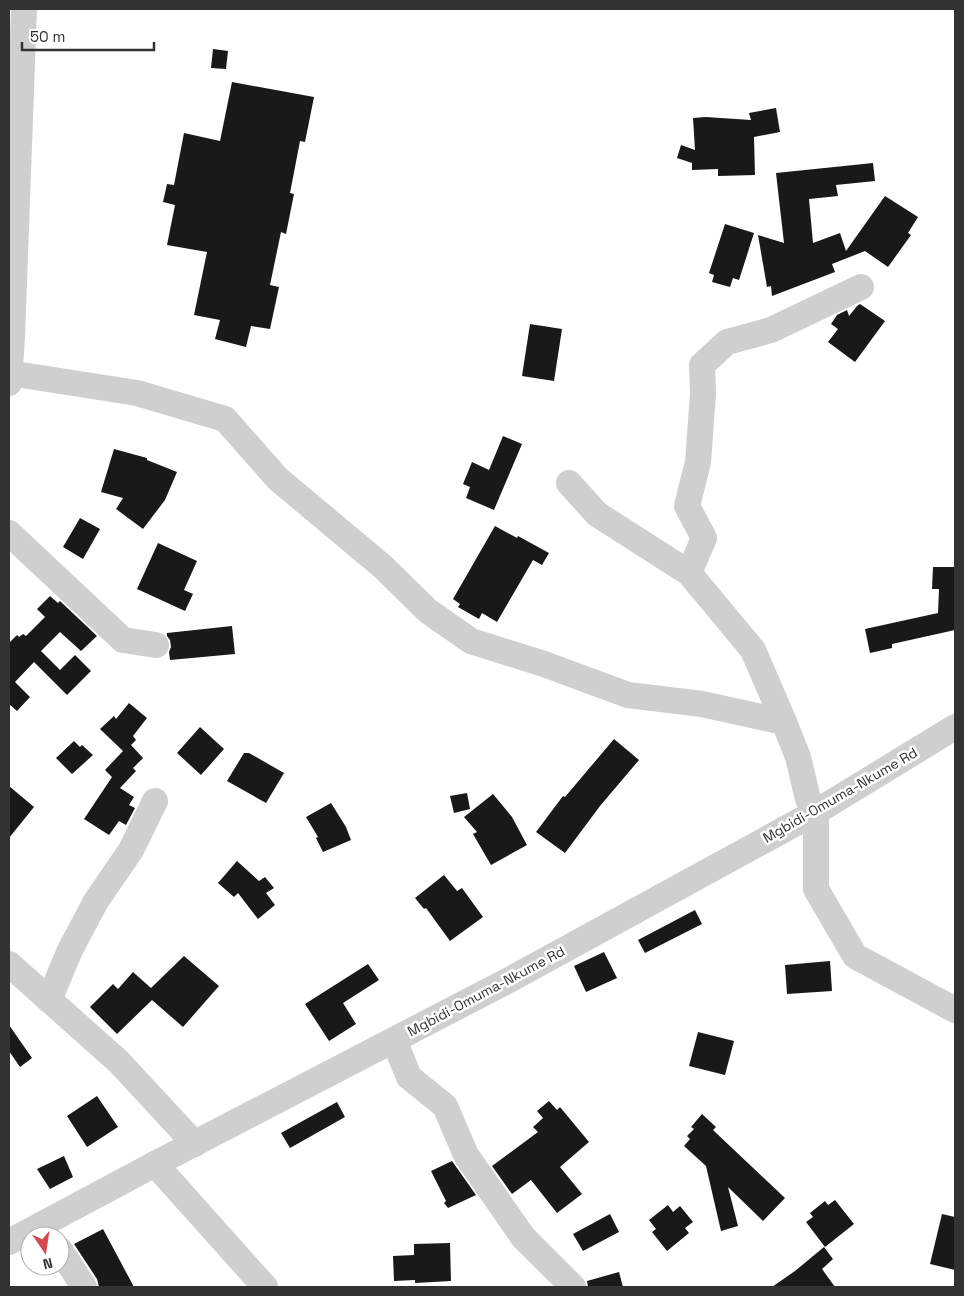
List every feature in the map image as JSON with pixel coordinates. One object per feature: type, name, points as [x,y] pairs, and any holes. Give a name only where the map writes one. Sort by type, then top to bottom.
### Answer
[{"type":"street","points":[[24,9],[9,376],[137,393],[225,419],[278,479],[382,566],[428,611],[471,641],[544,664],[628,695],[702,704],[784,722]]},
{"type":"street","points":[[689,573],[704,538],[687,506],[698,462],[703,394],[702,365],[727,342],[771,330],[862,288]]},
{"type":"street","points":[[569,483],[597,514],[689,573],[753,650],[798,757],[808,799],[816,812],[816,889],[856,956],[955,1010]]},
{"type":"street","points":[[9,533],[123,640],[156,645]]},
{"type":"street","name":"Mgbidi-Omuma-Nkume Rd","points":[[54,1226],[155,1164],[394,1040],[816,812],[955,727]]},
{"type":"street","points":[[48,1000],[87,917],[131,850],[156,801]]},
{"type":"street","points":[[9,964],[119,1062],[195,1144]]},
{"type":"street","points":[[394,1040],[408,1078],[445,1106],[466,1155],[523,1237],[574,1287]]},
{"type":"street","points":[[155,1164],[265,1287]]},
{"type":"street","points":[[70,1265],[84,1287]]},
{"type":"building","points":[[213,49],[228,51],[226,69],[211,68]]},
{"type":"building","points":[[232,82],[314,97],[305,142],[300,141],[290,193],[294,194],[286,234],[281,232],[270,285],[279,287],[270,329],[251,326],[246,347],[215,339],[220,320],[194,315],[207,252],[167,245],[175,205],[163,202],[167,184],[174,185],[184,133],[220,141]]},
{"type":"building","points":[[776,108],[780,132],[754,137],[755,175],[718,176],[718,169],[692,170],[692,163],[677,158],[681,145],[695,150],[693,118],[751,120],[749,113]]},
{"type":"building","points":[[873,163],[875,181],[836,185],[838,196],[809,199],[813,243],[840,233],[846,251],[885,196],[918,217],[908,233],[911,235],[888,267],[865,251],[832,264],[835,272],[772,296],[771,286],[767,287],[758,235],[784,243],[776,173]]},
{"type":"building","points":[[725,224],[754,233],[739,280],[733,278],[730,287],[712,282],[714,275],[709,273]]},
{"type":"building","points":[[860,304],[885,321],[855,362],[828,342],[838,329],[831,324],[837,315],[847,310],[849,316]]},
{"type":"building","points":[[530,324],[562,329],[554,381],[522,376]]},
{"type":"building","points":[[503,436],[522,444],[494,510],[466,498],[470,487],[463,484],[472,462],[489,470]]},
{"type":"building","points":[[114,449],[147,458],[147,460],[177,472],[165,500],[143,529],[116,509],[123,498],[101,492]]},
{"type":"building","points":[[80,518],[100,529],[83,559],[63,547]]},
{"type":"building","points":[[495,526],[549,553],[542,565],[533,560],[497,622],[482,613],[479,619],[458,607],[460,604],[453,599]]},
{"type":"building","points":[[158,543],[197,561],[184,590],[193,594],[185,611],[137,589]]},
{"type":"building","points":[[933,567],[955,567],[955,630],[892,644],[892,648],[870,653],[865,629],[938,613],[939,589],[932,589]]},
{"type":"building","points":[[50,596],[58,603],[60,601],[97,636],[81,651],[60,632],[41,651],[60,670],[75,655],[91,671],[67,695],[34,662],[15,682],[30,697],[17,711],[9,704],[9,643],[17,635],[19,637],[23,634],[26,636],[45,617],[37,609]]},
{"type":"building","points":[[232,626],[235,654],[170,660],[169,652],[171,647],[167,633]]},
{"type":"building","points":[[129,703],[147,718],[133,736],[136,740],[131,745],[143,758],[133,768],[136,771],[120,788],[134,797],[129,805],[135,808],[126,825],[119,821],[109,835],[84,819],[112,777],[105,770],[123,751],[100,729],[114,716],[116,719]]},
{"type":"building","points":[[200,727],[224,749],[201,775],[177,753]]},
{"type":"building","points":[[614,739],[639,760],[600,806],[565,853],[536,832],[563,796],[565,797]]},
{"type":"building","points":[[74,741],[80,747],[82,745],[93,755],[72,774],[56,758]]},
{"type":"building","points":[[244,753],[249,753],[284,773],[266,803],[227,781]]},
{"type":"building","points":[[9,786],[34,807],[9,838]]},
{"type":"building","points":[[467,793],[470,809],[454,813],[450,796]]},
{"type":"building","points":[[493,794],[512,817],[527,845],[491,865],[473,834],[477,832],[464,817]]},
{"type":"building","points":[[331,803],[346,827],[351,840],[323,852],[316,838],[318,837],[306,817]]},
{"type":"building","points":[[237,861],[259,881],[265,877],[274,888],[266,893],[275,905],[258,919],[238,893],[234,897],[218,883]]},
{"type":"building","points":[[444,875],[457,891],[462,888],[483,917],[450,941],[426,908],[424,909],[415,898]]},
{"type":"building","points":[[695,910],[702,924],[645,953],[638,940]]},
{"type":"building","points":[[604,952],[617,978],[586,992],[574,966]]},
{"type":"building","points":[[184,956],[219,986],[183,1027],[152,1000],[117,1034],[90,1007],[113,984],[118,989],[133,972],[151,988]]},
{"type":"building","points":[[830,961],[832,991],[787,994],[785,965]]},
{"type":"building","points":[[368,964],[379,980],[343,1003],[356,1024],[329,1041],[305,1004]]},
{"type":"building","points":[[9,1025],[32,1058],[20,1067],[9,1051]]},
{"type":"building","points":[[698,1032],[734,1041],[725,1075],[689,1066]]},
{"type":"building","points":[[97,1096],[118,1127],[87,1147],[67,1116]]},
{"type":"building","points":[[549,1101],[557,1110],[560,1107],[589,1142],[560,1167],[582,1194],[557,1213],[531,1180],[512,1194],[492,1166],[538,1132],[533,1127],[543,1118],[537,1111]]},
{"type":"building","points":[[337,1102],[345,1117],[290,1148],[281,1133]]},
{"type":"building","points":[[702,1114],[716,1127],[713,1130],[785,1198],[763,1221],[728,1187],[738,1226],[721,1231],[706,1166],[684,1146],[690,1139],[687,1136],[694,1129],[691,1127]]},
{"type":"building","points":[[64,1156],[73,1177],[50,1189],[37,1169]]},
{"type":"building","points":[[452,1161],[476,1195],[448,1208],[444,1203],[446,1201],[431,1171]]},
{"type":"building","points":[[835,1200],[854,1224],[825,1247],[806,1222],[813,1217],[810,1213],[825,1201],[828,1205]]},
{"type":"building","points":[[668,1205],[673,1212],[680,1206],[693,1222],[685,1228],[689,1233],[667,1251],[652,1232],[656,1229],[649,1220]]},
{"type":"building","points":[[610,1214],[619,1232],[583,1251],[573,1234]]},
{"type":"building","points":[[942,1214],[955,1217],[955,1270],[930,1264]]},
{"type":"building","points":[[103,1229],[134,1287],[99,1287],[97,1279],[74,1244]]},
{"type":"building","points":[[450,1243],[451,1281],[415,1283],[415,1280],[394,1281],[393,1256],[414,1255],[414,1244]]},
{"type":"building","points":[[824,1247],[833,1259],[822,1269],[835,1287],[772,1287],[795,1271]]},
{"type":"building","points":[[619,1272],[623,1287],[588,1287],[587,1281]]}]
